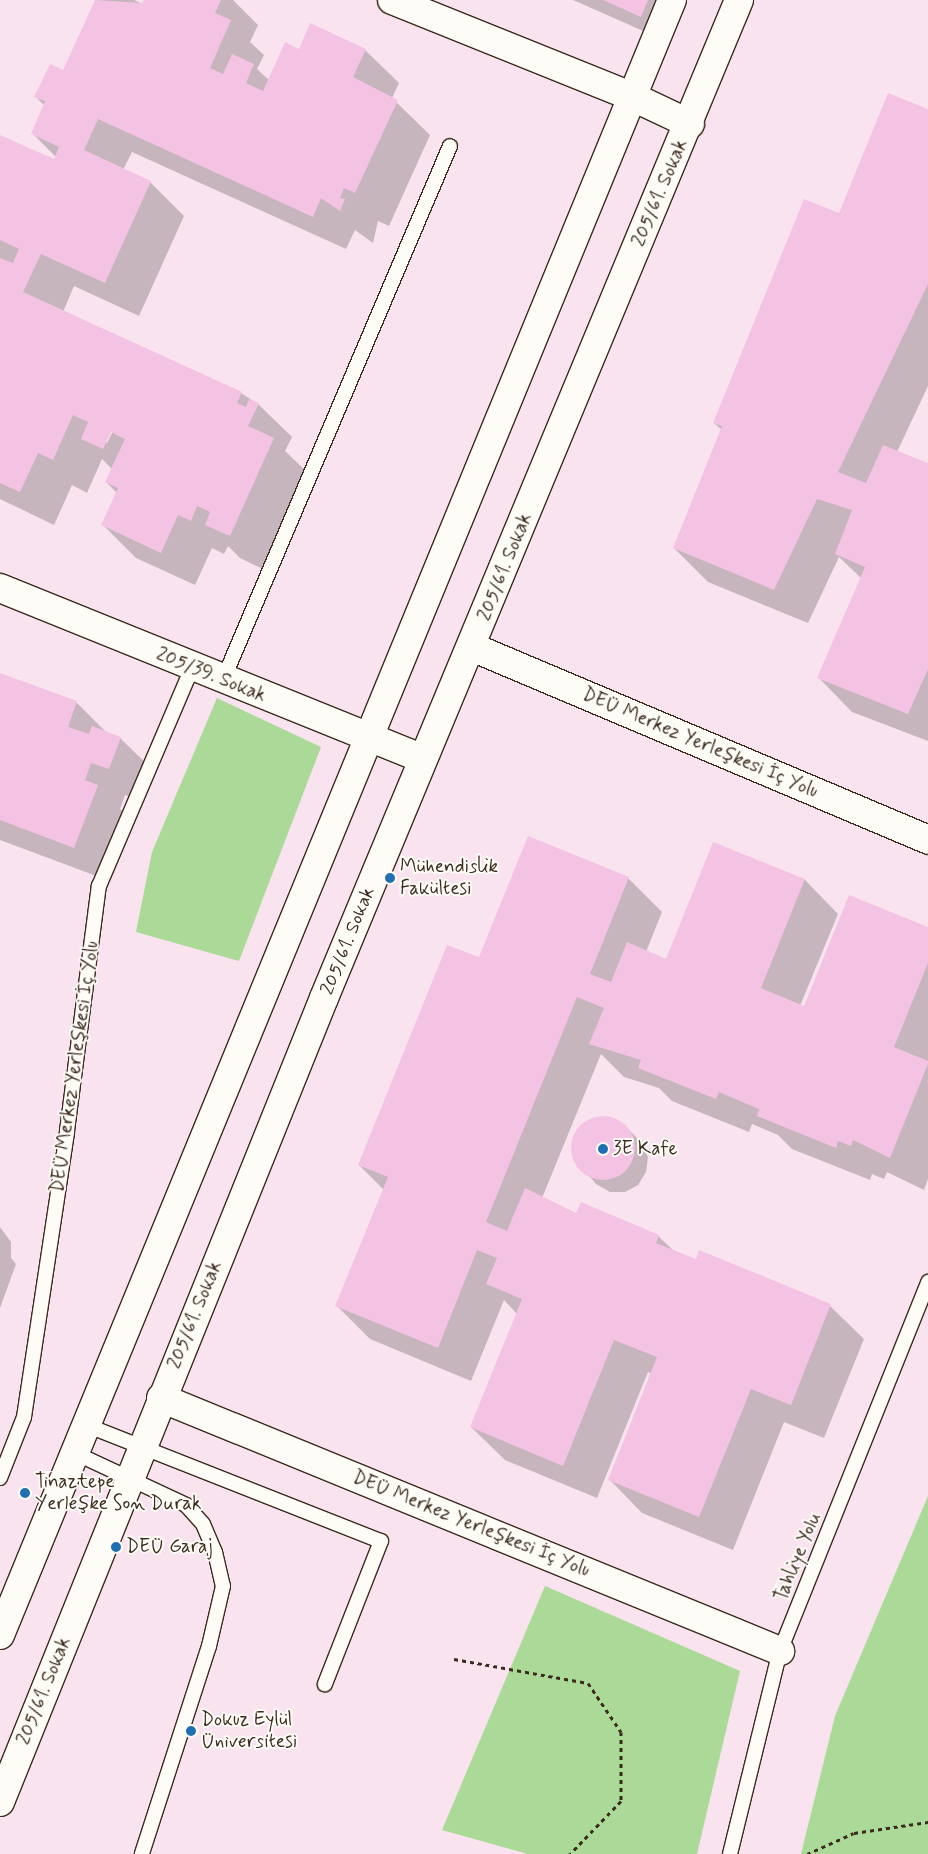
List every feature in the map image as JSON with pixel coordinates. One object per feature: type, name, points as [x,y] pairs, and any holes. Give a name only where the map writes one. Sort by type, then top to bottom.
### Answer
[{"type":"main road","points":[[392,0],[633,97],[690,124]]},
{"type":"main road","points":[[0,1635],[672,0]]},
{"type":"main road","name":"205/61. Sokak","points":[[0,1802],[161,1398],[423,758],[472,647],[690,124],[739,0]]},
{"type":"main road","name":"205/39. Sokak","points":[[0,588],[192,668],[423,758]]},
{"type":"main road","name":"DEÜ Merkez Yerleşkesi İç Yolu","points":[[472,647],[928,840]]},
{"type":"main road","name":"DEÜ Merkez Yerleşkesi İç Yolu","points":[[161,1398],[780,1651]]},
{"type":"lane","points":[[223,680],[450,146]]},
{"type":"lane","name":"DEÜ Merkez Yerleşkesi İç Yolu","points":[[0,1478],[24,1417],[67,1131],[99,886],[192,668]]},
{"type":"lane","name":"Tahliye Yolu","points":[[730,1854],[780,1651],[928,1282]]},
{"type":"lane","points":[[86,1425],[381,1541],[325,1684]]},
{"type":"lane","points":[[75,1453],[129,1480],[186,1505],[202,1524],[215,1552],[223,1586],[209,1646],[142,1854]]},
{"type":"path","points":[[454,1659],[588,1683],[621,1732],[621,1801],[570,1854]]},
{"type":"path","points":[[807,1854],[854,1832],[928,1822]]},
{"type":"shaded area","points":[[0,0],[928,0],[928,1854],[0,1854]]},
{"type":"green space","points":[[217,698],[321,747],[239,961],[136,932],[152,852]]},
{"type":"green space","points":[[928,1496],[928,1854],[801,1854],[835,1716]]},
{"type":"green space","points":[[545,1586],[740,1671],[697,1854],[528,1854],[442,1830]]},
{"type":"building","points":[[95,0],[142,3],[144,0],[221,0],[215,13],[231,20],[210,68],[223,74],[232,54],[254,64],[246,83],[263,91],[285,42],[299,49],[310,23],[366,49],[353,77],[398,100],[355,193],[344,188],[340,198],[345,199],[340,211],[321,198],[313,217],[98,119],[84,150],[151,181],[105,283],[41,254],[23,292],[242,392],[237,403],[246,407],[249,399],[259,403],[248,426],[274,438],[230,536],[205,525],[210,512],[197,506],[191,521],[178,515],[161,553],[101,525],[118,488],[105,482],[125,439],[111,432],[103,449],[81,439],[88,422],[73,415],[53,460],[38,453],[20,492],[0,483],[0,258],[13,263],[19,249],[0,240],[0,135],[54,159],[59,147],[31,134],[45,101],[34,97],[50,64],[63,70]]},
{"type":"building","points":[[603,0],[648,0],[641,17]]},
{"type":"building","points":[[888,93],[928,109],[928,284],[838,472],[866,483],[883,445],[928,463],[928,669],[908,714],[817,678],[865,567],[835,554],[852,510],[817,499],[774,590],[673,548],[722,426],[713,423],[804,199],[839,213]]},
{"type":"building","points":[[0,673],[77,701],[68,727],[89,734],[92,726],[121,737],[109,769],[91,763],[85,780],[98,785],[74,848],[0,820]]},
{"type":"building","points":[[528,836],[629,877],[590,974],[611,982],[627,942],[666,959],[713,842],[805,879],[761,988],[804,1006],[849,895],[928,927],[928,963],[894,1047],[928,1061],[928,1064],[890,1158],[853,1140],[851,1146],[838,1141],[836,1148],[757,1116],[759,1109],[719,1092],[716,1099],[638,1068],[641,1060],[589,1044],[604,1008],[577,997],[486,1222],[507,1231],[525,1188],[576,1213],[581,1202],[659,1235],[656,1243],[696,1259],[699,1250],[831,1304],[791,1405],[751,1389],[699,1517],[608,1480],[657,1357],[614,1340],[563,1466],[470,1427],[522,1299],[486,1284],[497,1258],[477,1250],[438,1348],[335,1306],[388,1177],[358,1165],[447,945],[479,957]]},
{"type":"building","name":"3E Kafe","points":[[603,1116],[621,1122],[629,1130],[635,1148],[629,1166],[621,1174],[603,1180],[585,1174],[577,1166],[571,1148],[577,1130],[585,1122]]},
{"type":"place","name":"Mühendislik Fakültesi","points":[[390,878]]},
{"type":"place","name":"3E Kafe","points":[[603,1149]]},
{"type":"place","name":"Tinaztepe Yerleşke Son Durak","points":[[25,1493]]},
{"type":"place","name":"DEÜ Garaj","points":[[116,1547]]},
{"type":"place","name":"Dokuz Eylül Üniversitesi","points":[[191,1731]]}]
